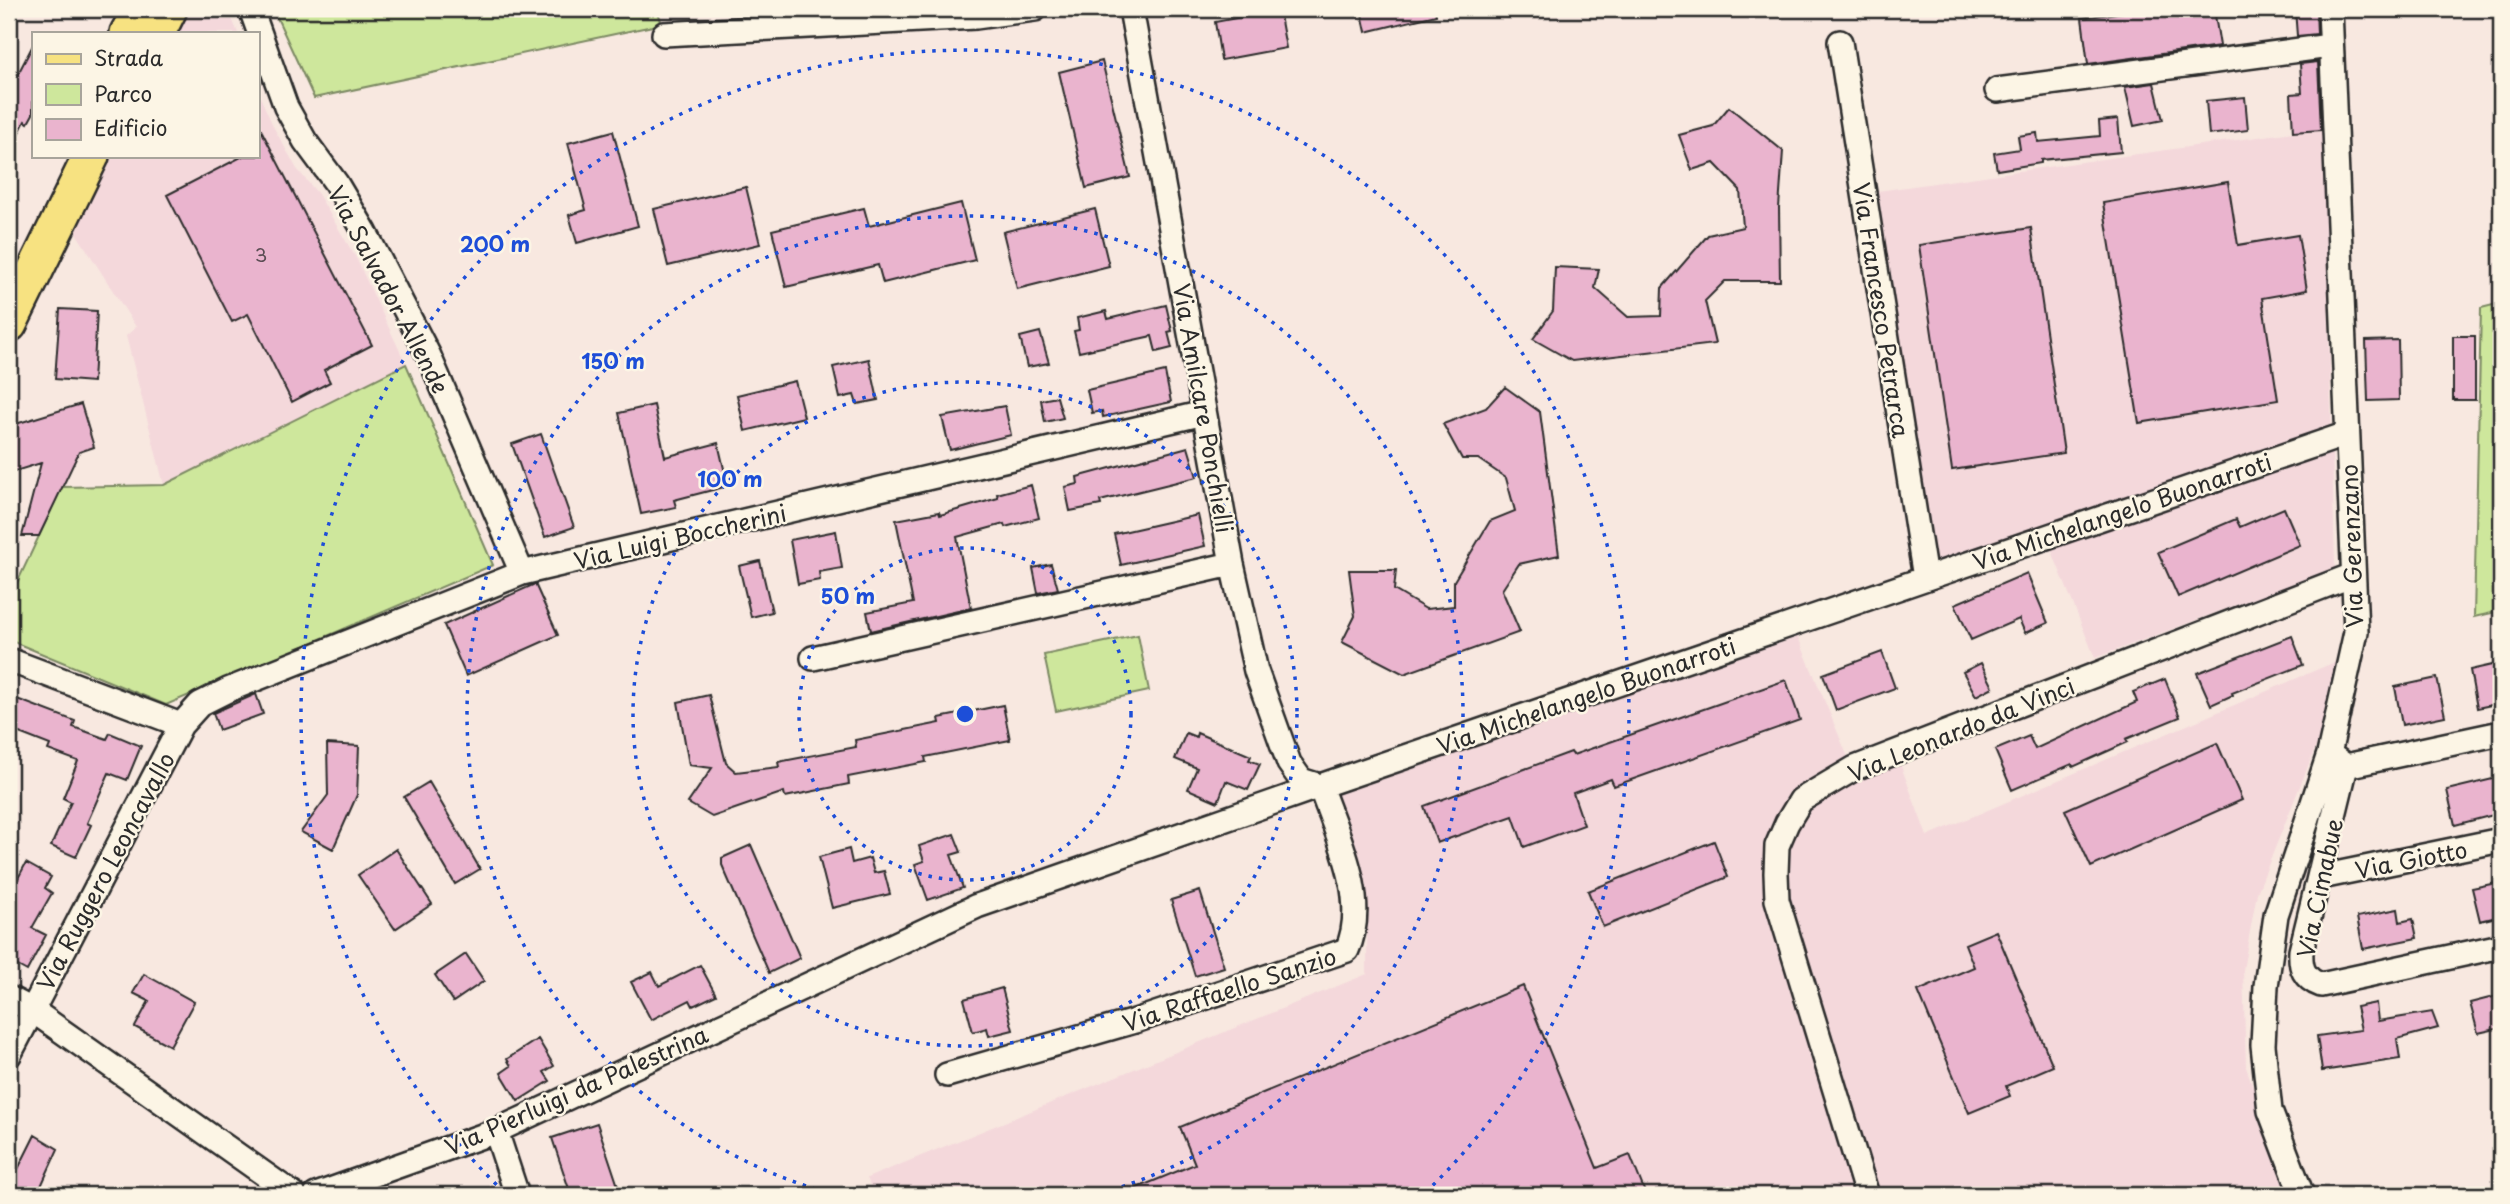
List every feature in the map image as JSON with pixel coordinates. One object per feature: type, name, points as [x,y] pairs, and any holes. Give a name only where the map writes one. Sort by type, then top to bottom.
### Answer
[{"type":"main road","points":[[129,32],[142,9]]},
{"type":"main road","points":[[158,32],[169,9]]},
{"type":"main road","points":[[9,269],[44,208],[68,158]]},
{"type":"main road","points":[[9,324],[90,158]]},
{"type":"street","name":"Via Salvador Allende","points":[[251,9],[286,107],[305,141],[336,183],[365,232],[422,344],[522,573]]},
{"type":"street","points":[[664,34],[833,16],[976,17],[998,11],[1035,9]]},
{"type":"street","name":"Via Amilcare Ponchielli","points":[[1131,9],[1204,413],[1256,671],[1289,762],[1301,780],[1320,786]]},
{"type":"street","name":"Via Gerenzano","points":[[2302,1195],[2270,1111],[2263,1045],[2266,986],[2276,915],[2338,760],[2356,632],[2330,9]]},
{"type":"street","name":"Via Francesco Petrarca","points":[[1840,42],[1925,578]]},
{"type":"street","points":[[1997,90],[2330,46]]},
{"type":"street","name":"Via Luigi Boccherini","points":[[181,725],[200,704],[228,690],[522,573],[1204,413]]},
{"type":"street","name":"Via Michelangelo Buonarroti","points":[[832,975],[977,906],[2347,434]]},
{"type":"street","points":[[813,658],[1233,564]]},
{"type":"street","name":"Via Leonardo da Vinci","points":[[1867,1195],[1777,900],[1777,846],[1801,800],[1855,768],[2353,575]]},
{"type":"street","points":[[9,660],[181,725]]},
{"type":"street","name":"Via Ruggero Leoncavallo","points":[[9,1055],[181,725]]},
{"type":"street","points":[[2338,760],[2501,733]]},
{"type":"street","name":"Via Cimabue","points":[[2338,760],[2320,877],[2301,951],[2300,964],[2311,982],[2321,985],[2343,981],[2501,946]]},
{"type":"street","name":"Via Raffaello Sanzio","points":[[947,1075],[1135,1021],[1347,950],[1353,936],[1355,888],[1320,786]]},
{"type":"street","name":"Via Giotto","points":[[2320,877],[2501,841]]},
{"type":"street","name":"Via Pierluigi da Palestrina","points":[[316,1195],[496,1131],[832,975]]},
{"type":"street","points":[[9,998],[32,1010],[293,1195]]},
{"type":"street","points":[[496,1131],[517,1195]]},
{"type":"shaded area","points":[[183,9],[228,9],[238,32],[171,32]]},
{"type":"shaded area","points":[[259,94],[297,169],[318,194],[356,258],[406,364],[164,485],[126,336],[136,327],[71,225],[106,158],[259,158]]},
{"type":"shaded area","points":[[2324,130],[2335,568],[2095,658],[2051,549],[1938,588],[1871,192],[2293,132]]},
{"type":"shaded area","points":[[1798,637],[1855,774],[1898,758],[1927,836],[2335,662],[2325,724],[2257,893],[2243,970],[2246,1067],[2291,1195],[874,1195],[867,1178],[1367,974],[1367,885],[1332,791]]},
{"type":"green space","points":[[273,9],[657,9],[662,24],[314,98]]},
{"type":"green space","points":[[2501,303],[2501,611],[2474,617],[2481,308]]},
{"type":"green space","points":[[406,364],[493,565],[166,705],[9,640],[9,600],[62,487],[164,485]]},
{"type":"green space","points":[[1138,635],[1149,691],[1056,711],[1044,655]]},
{"type":"building","points":[[1361,9],[1435,9],[1436,15],[1366,32]]},
{"type":"building","points":[[2145,9],[2146,13],[2175,9],[2214,9],[2220,46],[2088,64],[2082,18]]},
{"type":"building","points":[[2295,9],[2316,9],[2317,34],[2297,36]]},
{"type":"building","points":[[1279,10],[1286,48],[1221,60],[1215,22]]},
{"type":"building","points":[[32,47],[32,116],[28,123],[25,121],[9,152],[9,91]]},
{"type":"building","points":[[1102,61],[1130,177],[1086,188],[1059,72]]},
{"type":"building","points":[[2318,62],[2321,130],[2293,132],[2291,94],[2302,93],[2300,64]]},
{"type":"building","points":[[2154,83],[2163,120],[2134,126],[2125,87]]},
{"type":"building","points":[[2245,97],[2248,130],[2209,135],[2206,101]]},
{"type":"building","points":[[1729,107],[1783,151],[1779,208],[1780,281],[1725,281],[1705,301],[1715,344],[1572,361],[1533,339],[1553,311],[1555,267],[1599,269],[1595,288],[1628,317],[1661,316],[1662,288],[1708,235],[1743,227],[1740,190],[1714,163],[1692,170],[1679,135],[1713,126]]},
{"type":"building","points":[[2118,119],[2121,152],[2041,160],[2041,163],[1997,170],[1994,153],[2020,149],[2018,136],[2037,133],[2038,142],[2100,136],[2099,121]]},
{"type":"building","points":[[259,126],[372,345],[324,370],[330,382],[292,402],[248,314],[232,322],[167,195],[239,158],[259,158]]},
{"type":"building","points":[[613,131],[638,226],[577,243],[569,215],[586,210],[568,143]]},
{"type":"building","points":[[2228,182],[2238,245],[2298,235],[2307,290],[2262,298],[2278,400],[2139,423],[2103,203]]},
{"type":"building","points":[[746,187],[760,244],[668,266],[654,209]]},
{"type":"building","points":[[961,203],[975,260],[883,283],[878,265],[786,287],[772,230],[864,208],[869,226]]},
{"type":"building","points":[[1095,209],[1109,266],[1017,289],[1003,232]]},
{"type":"building","points":[[2031,228],[2064,453],[1952,470],[1919,245]]},
{"type":"building","points":[[1166,305],[1172,331],[1168,332],[1172,348],[1156,352],[1152,336],[1079,352],[1074,331],[1079,330],[1077,318],[1106,311],[1108,319]]},
{"type":"building","points":[[60,309],[97,311],[93,382],[55,379]]},
{"type":"building","points":[[1040,332],[1049,363],[1027,367],[1020,337]]},
{"type":"building","points":[[2453,336],[2475,336],[2475,400],[2453,400]]},
{"type":"building","points":[[2398,340],[2399,400],[2368,401],[2366,341]]},
{"type":"building","points":[[869,359],[878,400],[857,404],[854,395],[840,398],[833,367]]},
{"type":"building","points":[[1165,372],[1171,402],[1103,417],[1102,411],[1092,413],[1087,390]]},
{"type":"building","points":[[795,381],[804,417],[745,431],[737,395]]},
{"type":"building","points":[[1505,387],[1540,412],[1559,555],[1519,564],[1502,590],[1520,632],[1404,674],[1342,642],[1355,616],[1349,570],[1396,570],[1394,590],[1426,609],[1454,606],[1454,581],[1490,521],[1515,511],[1506,478],[1478,459],[1462,459],[1443,424],[1486,408]]},
{"type":"building","points":[[1057,397],[1063,418],[1045,422],[1041,400]]},
{"type":"building","points":[[81,404],[94,447],[79,452],[39,536],[22,536],[41,463],[9,473],[9,426]]},
{"type":"building","points":[[654,405],[665,457],[718,443],[728,486],[674,500],[676,507],[641,514],[619,413]]},
{"type":"building","points":[[1005,406],[1011,435],[950,450],[942,417]]},
{"type":"building","points":[[541,434],[574,527],[545,537],[512,444]]},
{"type":"building","points":[[1188,447],[1197,477],[1100,501],[1101,505],[1070,511],[1065,487],[1078,484],[1077,477]]},
{"type":"building","points":[[1031,485],[1039,518],[957,537],[971,608],[871,631],[867,612],[913,603],[896,520],[939,512],[940,515]]},
{"type":"building","points":[[2284,508],[2300,545],[2178,597],[2158,552],[2236,519],[2240,527]]},
{"type":"building","points":[[1198,515],[1205,546],[1121,565],[1114,534]]},
{"type":"building","points":[[836,531],[842,568],[819,572],[820,580],[798,584],[790,540]]},
{"type":"building","points":[[760,561],[772,612],[751,617],[739,566]]},
{"type":"building","points":[[1051,564],[1058,589],[1038,593],[1033,568]]},
{"type":"building","points":[[2027,573],[2048,623],[2025,633],[2019,619],[1971,640],[1955,604]]},
{"type":"building","points":[[535,584],[558,635],[466,676],[444,625]]},
{"type":"building","points":[[2292,636],[2303,665],[2232,693],[2233,695],[2211,705],[2197,673]]},
{"type":"building","points":[[1882,652],[1895,688],[1836,710],[1823,674]]},
{"type":"building","points":[[1981,663],[1993,687],[1976,696],[1963,672]]},
{"type":"building","points":[[2501,663],[2501,703],[2477,708],[2470,670]]},
{"type":"building","points":[[2437,678],[2445,716],[2402,725],[2395,687]]},
{"type":"building","points":[[2165,679],[2180,717],[2126,739],[2128,742],[2073,767],[2072,764],[2012,790],[1995,750],[2029,736],[2035,749],[2137,702],[2133,692]]},
{"type":"building","points":[[1786,680],[1800,720],[1614,786],[1611,779],[1573,793],[1584,825],[1524,847],[1513,816],[1437,843],[1424,806],[1571,752],[1573,755]]},
{"type":"building","points":[[256,694],[263,714],[219,730],[213,713]]},
{"type":"building","points":[[709,695],[726,763],[736,772],[779,767],[778,762],[856,747],[855,740],[940,723],[939,718],[1003,705],[1010,740],[925,757],[926,762],[848,777],[849,784],[785,797],[784,792],[712,817],[688,803],[712,768],[689,765],[678,702]]},
{"type":"building","points":[[9,696],[75,721],[73,727],[107,739],[110,733],[141,746],[127,780],[109,773],[87,823],[91,825],[76,857],[51,846],[71,802],[63,798],[78,761],[48,750],[50,745],[9,729]]},
{"type":"building","points":[[1186,733],[1196,737],[1197,733],[1251,756],[1249,760],[1260,764],[1248,790],[1226,781],[1218,802],[1188,789],[1197,768],[1175,759]]},
{"type":"building","points":[[2217,743],[2242,800],[2091,867],[2065,810]]},
{"type":"building","points":[[327,744],[359,746],[357,795],[333,849],[301,832],[328,795]]},
{"type":"building","points":[[2501,777],[2501,813],[2455,825],[2447,790]]},
{"type":"building","points":[[429,782],[480,869],[455,884],[404,797]]},
{"type":"building","points":[[954,834],[961,852],[951,855],[963,888],[928,900],[915,864],[924,861],[919,846]]},
{"type":"building","points":[[1714,841],[1728,877],[1603,927],[1588,891]]},
{"type":"building","points":[[751,845],[800,958],[769,973],[722,865],[722,858]]},
{"type":"building","points":[[396,849],[432,904],[395,929],[358,875]]},
{"type":"building","points":[[849,849],[852,863],[870,858],[874,873],[884,871],[890,894],[832,908],[819,857]]},
{"type":"building","points":[[26,863],[51,877],[45,888],[52,893],[32,928],[46,935],[27,971],[9,961],[9,878],[16,882]]},
{"type":"building","points":[[2501,882],[2501,916],[2480,921],[2472,888]]},
{"type":"building","points":[[1200,891],[1224,967],[1195,976],[1171,900]]},
{"type":"building","points":[[2398,909],[2400,922],[2413,919],[2417,938],[2363,949],[2357,917]]},
{"type":"building","points":[[1996,931],[2053,1066],[2006,1086],[2010,1096],[1969,1113],[1918,991],[1974,967],[1965,944]]},
{"type":"building","points":[[466,954],[484,981],[453,1002],[435,975]]},
{"type":"building","points":[[700,965],[716,995],[693,1006],[690,1000],[651,1020],[631,982],[652,972],[659,986]]},
{"type":"building","points":[[144,974],[194,1002],[170,1046],[135,1027],[149,1001],[133,993]]},
{"type":"building","points":[[1523,986],[1597,1168],[1630,1155],[1646,1195],[1120,1195],[1195,1164],[1180,1127]]},
{"type":"building","points":[[1002,988],[1013,1030],[989,1036],[987,1028],[973,1032],[964,999]]},
{"type":"building","points":[[2501,995],[2501,1028],[2478,1033],[2470,1003]]},
{"type":"building","points":[[2376,1003],[2378,1021],[2432,1012],[2438,1028],[2397,1039],[2400,1059],[2322,1071],[2317,1036],[2361,1030],[2356,1007]]},
{"type":"building","points":[[538,1039],[554,1066],[544,1072],[550,1081],[518,1101],[501,1073],[511,1066],[507,1059]]},
{"type":"building","points":[[597,1123],[621,1195],[571,1195],[552,1138]]},
{"type":"building","points":[[35,1135],[58,1149],[37,1195],[9,1195],[9,1187]]}]
